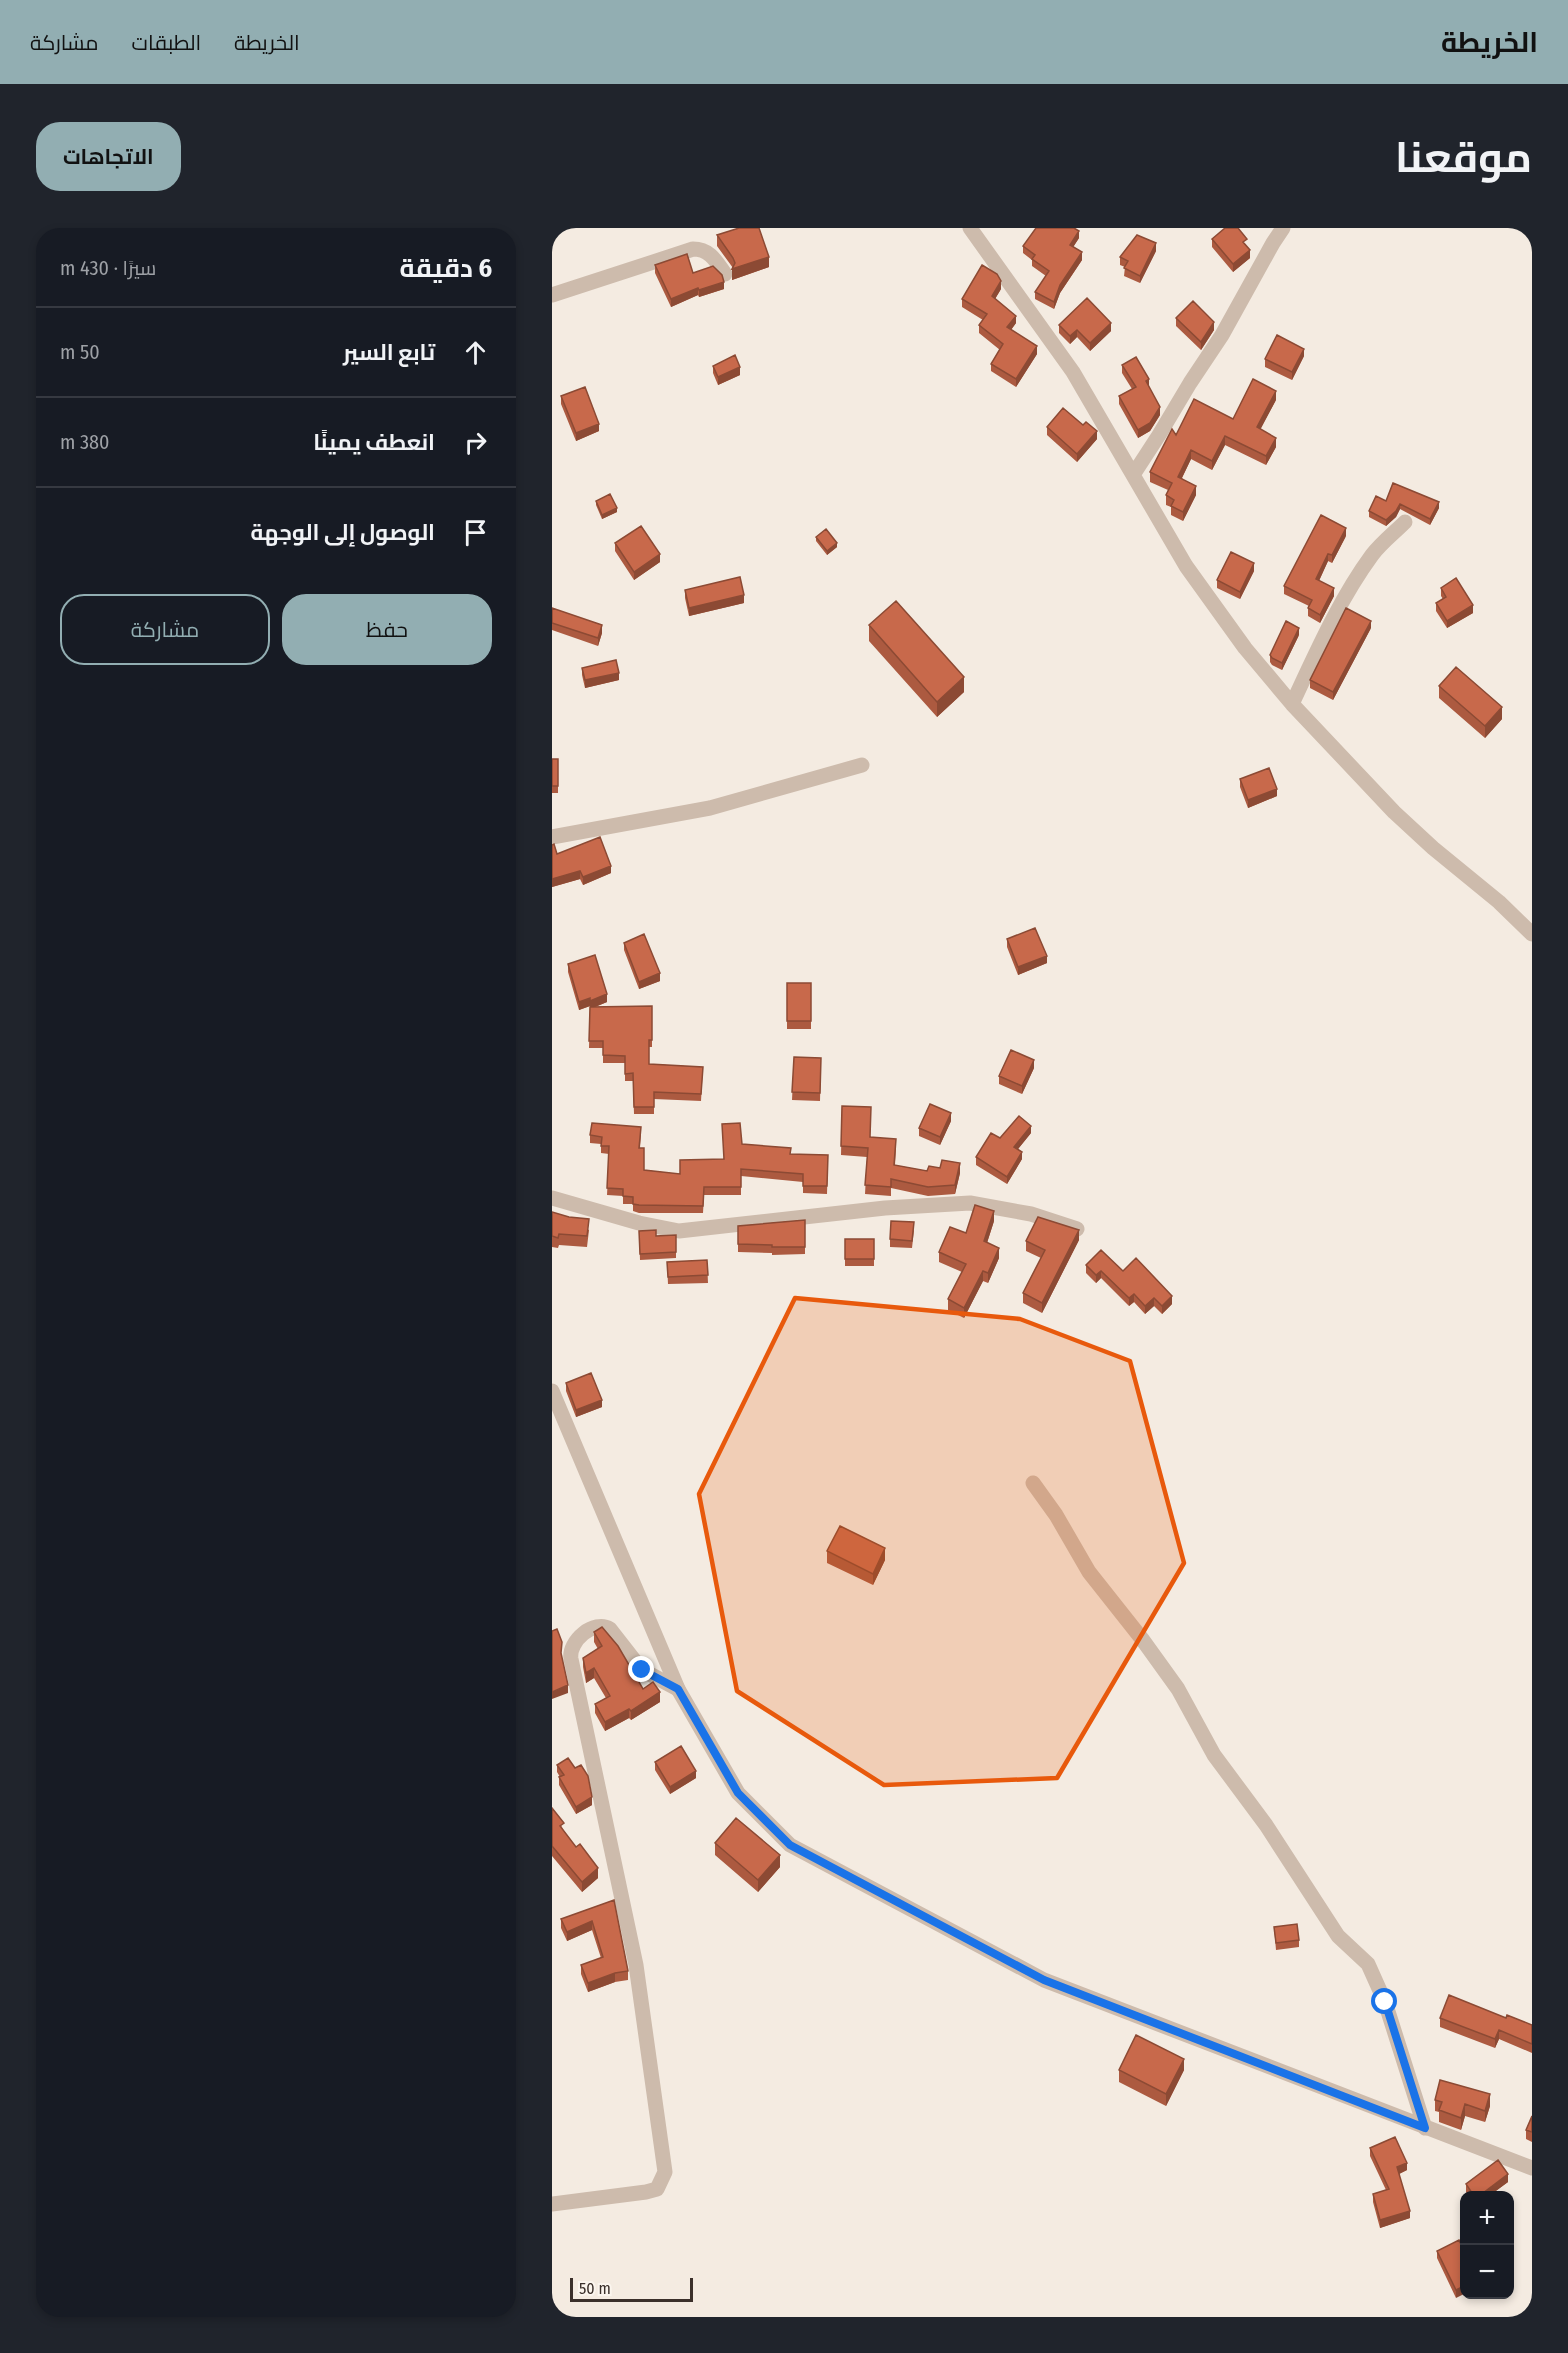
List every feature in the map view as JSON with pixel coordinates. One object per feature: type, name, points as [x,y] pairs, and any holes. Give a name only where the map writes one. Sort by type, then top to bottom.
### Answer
[{"type":"street","points":[[970,228],[1073,372],[1186,566],[1245,648],[1292,704],[1394,812],[1433,848],[1499,902],[1532,934]]},
{"type":"street","points":[[1133,475],[1222,335],[1283,228]]},
{"type":"street","points":[[552,295],[693,249],[702,249],[712,256],[725,274]]},
{"type":"street","points":[[1292,704],[1322,641],[1357,578],[1374,553],[1405,522]]},
{"type":"street","points":[[552,837],[710,808],[862,765]]},
{"type":"street","points":[[552,1198],[639,1223],[679,1231],[885,1208],[970,1203],[1030,1215],[1077,1229]]},
{"type":"street","points":[[552,1391],[678,1689],[738,1793],[790,1845],[1044,1980],[1532,2168]]},
{"type":"street","points":[[1033,1483],[1056,1515],[1089,1572],[1178,1689],[1214,1755],[1266,1825],[1338,1936],[1368,1964],[1385,2002],[1425,2128]]},
{"type":"street","points":[[552,2204],[657,2189],[665,2172],[636,1965],[571,1659],[571,1648],[598,1625],[604,1625],[610,1629],[642,1670],[678,1689]]},
{"type":"highlighted area","points":[[795,1298],[1020,1319],[1130,1361],[1184,1563],[1057,1778],[884,1785],[737,1691],[699,1494]]},
{"type":"building","points":[[739,228],[759,228],[769,257],[732,269],[735,263],[733,258],[717,235]]},
{"type":"building","points":[[1036,228],[1074,228],[1079,231],[1070,245],[1082,252],[1060,285],[1054,302],[1035,292],[1049,271],[1032,259],[1035,255],[1023,246]]},
{"type":"building","points":[[1225,228],[1238,228],[1247,239],[1243,242],[1250,250],[1233,264],[1212,239]]},
{"type":"building","points":[[1137,235],[1156,243],[1140,276],[1124,268],[1128,261],[1120,257]]},
{"type":"building","points":[[687,254],[693,273],[713,266],[722,275],[724,282],[699,290],[698,288],[671,299],[655,265]]},
{"type":"building","points":[[982,265],[997,274],[1001,281],[992,296],[1016,316],[1007,327],[1037,346],[1016,379],[991,364],[1003,344],[979,325],[987,314],[962,299]]},
{"type":"building","points":[[1087,298],[1111,323],[1090,343],[1077,330],[1070,336],[1059,325]]},
{"type":"building","points":[[1193,301],[1214,322],[1201,342],[1176,318]]},
{"type":"building","points":[[1277,335],[1304,349],[1292,372],[1265,359]]},
{"type":"building","points":[[735,355],[740,367],[718,377],[713,366]]},
{"type":"building","points":[[1136,357],[1149,379],[1146,381],[1160,407],[1150,423],[1138,430],[1119,396],[1136,387],[1122,365]]},
{"type":"building","points":[[1253,379],[1276,391],[1257,427],[1276,438],[1266,456],[1225,436],[1212,461],[1191,450],[1178,477],[1196,486],[1183,512],[1171,506],[1174,500],[1166,495],[1172,483],[1150,472],[1172,429],[1176,435],[1194,399],[1233,419]]},
{"type":"building","points":[[585,387],[599,424],[576,433],[561,396]]},
{"type":"building","points":[[1063,408],[1083,425],[1086,422],[1097,431],[1077,454],[1047,427]]},
{"type":"building","points":[[1393,483],[1439,502],[1430,519],[1400,504],[1386,520],[1369,511],[1376,496],[1386,501]]},
{"type":"building","points":[[610,494],[617,508],[602,515],[596,501]]},
{"type":"building","points":[[1321,515],[1346,528],[1332,555],[1328,554],[1316,579],[1334,588],[1320,615],[1308,608],[1312,600],[1284,586]]},
{"type":"building","points":[[641,526],[660,554],[634,572],[615,543]]},
{"type":"building","points":[[826,529],[837,543],[827,551],[816,537]]},
{"type":"building","points":[[1231,552],[1254,563],[1240,592],[1217,580]]},
{"type":"building","points":[[740,577],[744,595],[689,608],[685,590]]},
{"type":"building","points":[[1456,578],[1473,605],[1447,621],[1436,603],[1446,597],[1441,588]]},
{"type":"building","points":[[896,601],[964,677],[937,702],[869,625]]},
{"type":"building","points":[[552,608],[602,625],[598,638],[552,623]]},
{"type":"building","points":[[1346,608],[1371,621],[1333,692],[1310,680]]},
{"type":"building","points":[[1286,621],[1299,628],[1282,663],[1270,655]]},
{"type":"building","points":[[616,660],[619,673],[585,680],[582,668]]},
{"type":"building","points":[[1456,667],[1502,707],[1485,726],[1439,686]]},
{"type":"building","points":[[552,759],[558,759],[558,786],[552,786]]},
{"type":"building","points":[[1269,768],[1277,789],[1248,800],[1240,779]]},
{"type":"building","points":[[600,837],[611,866],[583,877],[580,871],[552,879],[552,845],[554,844],[557,854]]},
{"type":"building","points":[[1035,928],[1047,956],[1018,967],[1007,939]]},
{"type":"building","points":[[644,934],[660,973],[639,982],[624,943]]},
{"type":"building","points":[[595,955],[607,994],[590,1001],[590,998],[579,1002],[568,964]]},
{"type":"building","points":[[787,983],[811,983],[811,1021],[787,1021]]},
{"type":"building","points":[[652,1006],[649,1064],[703,1067],[701,1094],[654,1092],[654,1107],[634,1107],[633,1073],[625,1074],[625,1056],[603,1055],[603,1041],[589,1041],[590,1007]]},
{"type":"building","points":[[1011,1050],[1034,1060],[1022,1086],[999,1076]]},
{"type":"building","points":[[794,1057],[821,1058],[820,1093],[792,1092]]},
{"type":"building","points":[[930,1104],[951,1113],[940,1137],[919,1128]]},
{"type":"building","points":[[842,1106],[871,1107],[870,1137],[896,1139],[894,1165],[927,1171],[929,1166],[940,1168],[942,1160],[960,1163],[955,1185],[928,1187],[891,1179],[891,1187],[865,1185],[868,1148],[841,1146]]},
{"type":"building","points":[[1019,1116],[1031,1126],[1014,1147],[1022,1152],[1007,1177],[976,1157],[991,1133],[1000,1138]]},
{"type":"building","points":[[592,1123],[641,1127],[639,1148],[644,1148],[644,1170],[680,1174],[680,1160],[724,1159],[722,1124],[740,1123],[742,1144],[791,1148],[790,1154],[828,1155],[827,1186],[803,1186],[803,1174],[741,1169],[741,1187],[704,1187],[703,1206],[633,1204],[633,1197],[623,1196],[623,1189],[607,1188],[609,1146],[601,1146],[602,1137],[590,1135]]},
{"type":"building","points":[[975,1205],[994,1211],[984,1241],[999,1248],[988,1273],[983,1271],[964,1308],[948,1299],[966,1264],[939,1252],[950,1227],[966,1233]]},
{"type":"building","points":[[552,1212],[589,1219],[587,1236],[559,1234],[558,1238],[552,1236]]},
{"type":"building","points":[[1038,1217],[1079,1230],[1042,1303],[1023,1293],[1045,1250],[1026,1241]]},
{"type":"building","points":[[805,1220],[805,1247],[738,1244],[738,1226]]},
{"type":"building","points":[[891,1221],[914,1222],[912,1241],[890,1239]]},
{"type":"building","points":[[656,1230],[656,1236],[676,1235],[676,1252],[640,1254],[639,1231]]},
{"type":"building","points":[[845,1239],[874,1239],[874,1259],[845,1259]]},
{"type":"building","points":[[1101,1250],[1123,1271],[1136,1258],[1172,1296],[1162,1306],[1154,1298],[1145,1306],[1134,1294],[1129,1298],[1101,1271],[1096,1275],[1086,1265]]},
{"type":"building","points":[[707,1260],[708,1275],[668,1277],[667,1262]]},
{"type":"building","points":[[591,1373],[602,1400],[576,1410],[566,1383]]},
{"type":"building","points":[[840,1526],[885,1548],[873,1574],[827,1551]]},
{"type":"building","points":[[602,1627],[618,1646],[643,1689],[653,1682],[660,1692],[631,1711],[629,1709],[605,1722],[595,1704],[610,1696],[594,1668],[586,1673],[583,1658],[602,1646],[594,1632]]},
{"type":"building","points":[[557,1629],[562,1642],[561,1653],[568,1685],[552,1692],[552,1631]]},
{"type":"building","points":[[681,1746],[696,1771],[670,1787],[655,1762]]},
{"type":"building","points":[[568,1758],[575,1768],[581,1765],[588,1776],[592,1797],[576,1807],[559,1777],[564,1775],[557,1765]]},
{"type":"building","points":[[552,1808],[564,1823],[560,1826],[576,1847],[580,1844],[598,1868],[582,1882],[552,1846]]},
{"type":"building","points":[[736,1818],[780,1855],[758,1880],[715,1843]]},
{"type":"building","points":[[614,1900],[628,1971],[615,1973],[588,1983],[581,1965],[603,1957],[592,1921],[567,1932],[561,1919]]},
{"type":"building","points":[[1297,1924],[1299,1940],[1276,1943],[1274,1927]]},
{"type":"building","points":[[1449,1995],[1506,2018],[1507,2015],[1532,2025],[1532,2044],[1499,2030],[1495,2039],[1440,2018]]},
{"type":"building","points":[[1136,2035],[1184,2059],[1166,2094],[1119,2070]]},
{"type":"building","points":[[1440,2080],[1490,2094],[1485,2111],[1465,2104],[1461,2118],[1439,2110],[1442,2102],[1435,2100]]},
{"type":"building","points":[[1532,2116],[1532,2132],[1526,2130]]},
{"type":"building","points":[[1395,2137],[1407,2163],[1397,2167],[1410,2211],[1380,2220],[1373,2194],[1389,2189],[1370,2148]]},
{"type":"building","points":[[1498,2160],[1508,2174],[1486,2191],[1471,2191],[1466,2184]]},
{"type":"building","points":[[1459,2240],[1460,2288],[1456,2290],[1437,2251]]},
{"type":"route","points":[[642,1670],[678,1689],[738,1793],[790,1845],[1044,1980],[1425,2128],[1385,2002]]}]
